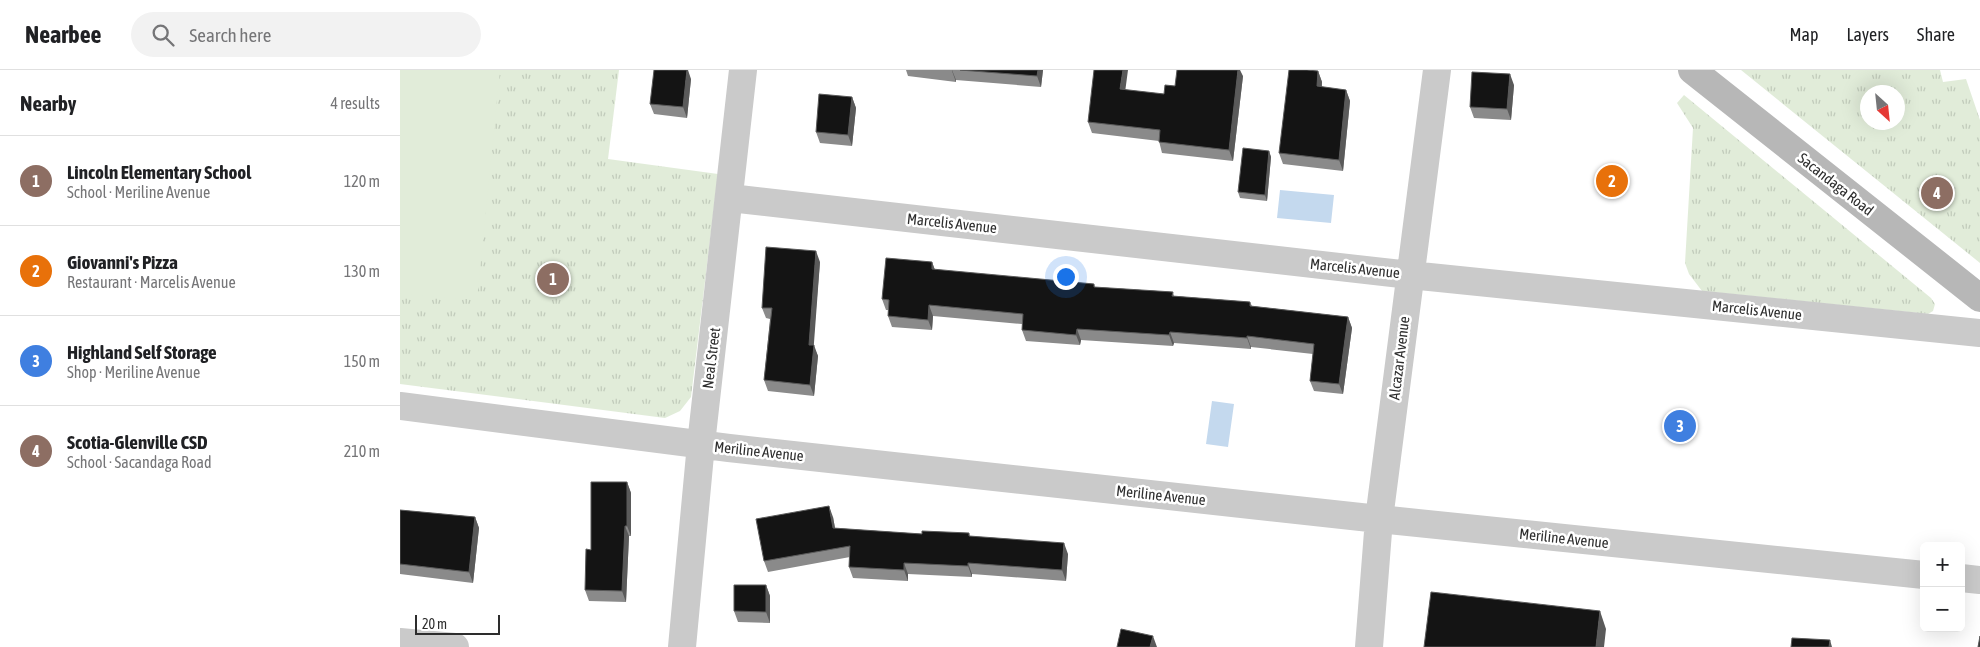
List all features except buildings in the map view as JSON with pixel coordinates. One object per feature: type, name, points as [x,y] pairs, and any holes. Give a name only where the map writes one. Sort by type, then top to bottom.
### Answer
[{"type":"main road","name":"Sacandaga Road","points":[[1692,70],[1980,298]]},
{"type":"street","name":"Neal Street","points":[[682,647],[701,444],[743,70]]},
{"type":"street","name":"Alcazar Avenue","points":[[1369,647],[1379,519],[1436,70]]},
{"type":"street","name":"Marcelis Avenue","points":[[730,198],[1410,275],[1980,333]]},
{"type":"street","name":"Meriline Avenue","points":[[400,406],[701,444],[1379,519],[1920,575]]},
{"type":"street","points":[[1965,578],[1980,580]]},
{"type":"street","points":[[400,642],[455,647]]},
{"type":"green space","points":[[400,70],[619,70],[608,159],[718,174],[691,397],[680,411],[665,418],[400,384]]},
{"type":"green space","points":[[400,70],[500,70],[477,300],[400,293]]},
{"type":"green space","points":[[1741,70],[1940,70],[1943,82],[1966,79],[1980,120],[1980,263]]},
{"type":"green space","points":[[1684,95],[1931,298],[1935,304],[1933,311],[1928,314],[1702,291],[1689,274],[1685,263],[1693,128],[1677,103]]},
{"type":"water","points":[[1280,190],[1334,195],[1331,223],[1277,218]]},
{"type":"water","points":[[1212,401],[1234,404],[1228,447],[1206,444]]},
{"type":"place","name":"Giovanni's Pizza","points":[[1612,181]]},
{"type":"place","name":"Scotia-Glenville CSD","points":[[1937,193]]},
{"type":"place","name":"Lincoln Elementary School","points":[[553,279]]},
{"type":"place","name":"Highland Self Storage","points":[[1680,426]]}]
